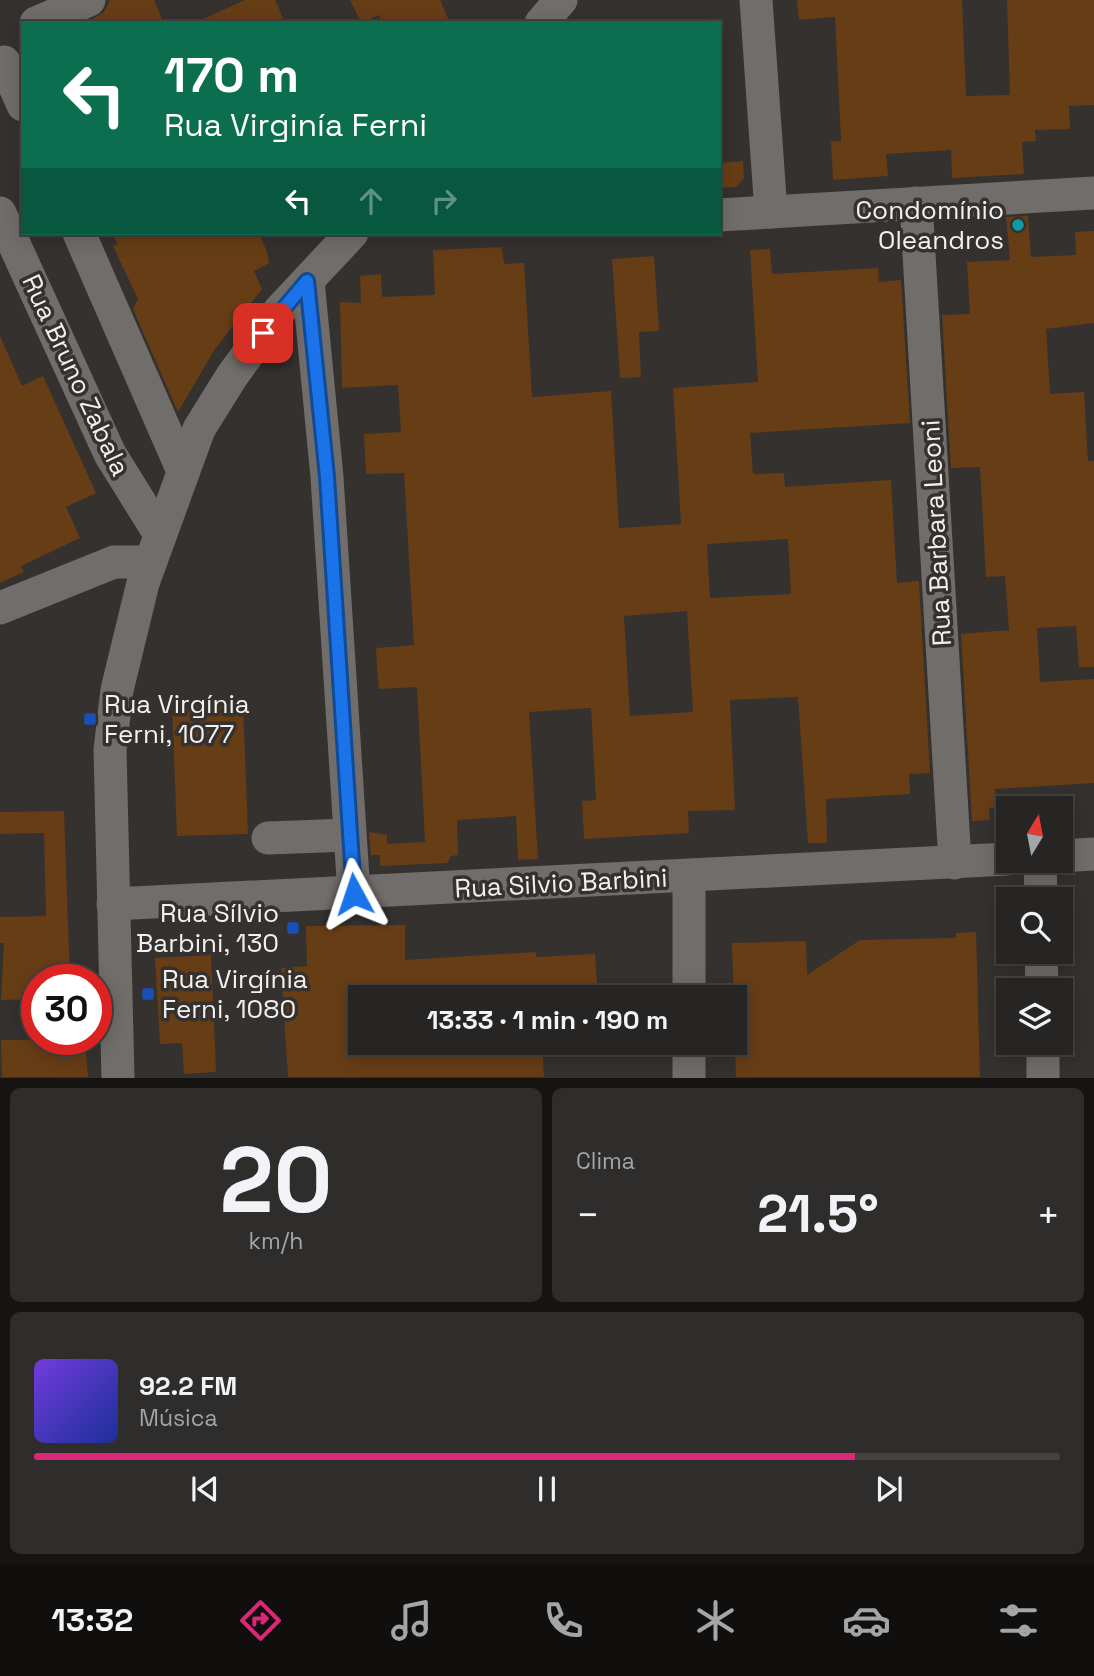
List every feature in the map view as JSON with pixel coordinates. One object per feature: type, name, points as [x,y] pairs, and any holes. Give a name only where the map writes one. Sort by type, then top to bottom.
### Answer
[{"type":"street","points":[[41,21],[89,0]]},
{"type":"street","points":[[543,21],[561,0]]},
{"type":"street","points":[[756,0],[771,212]]},
{"type":"street","points":[[21,35],[2,63],[21,101]]},
{"type":"street","points":[[721,215],[1094,192]]},
{"type":"street","name":"Rua Barbara Leoni","points":[[916,203],[955,863]]},
{"type":"street","name":"Rua Bruno Zabala","points":[[0,213],[154,547]]},
{"type":"street","points":[[80,235],[182,470]]},
{"type":"street","points":[[118,1077],[110,750],[117,690],[154,547],[199,429],[232,376],[279,312],[350,235]]},
{"type":"street","points":[[307,281],[327,477],[354,894]]},
{"type":"street","points":[[0,608],[154,547]]},
{"type":"street","points":[[268,838],[349,835]]},
{"type":"street","points":[[1073,855],[1094,854]]},
{"type":"street","name":"Rua Silvio Barbini","points":[[113,904],[996,860]]},
{"type":"street","points":[[689,877],[689,985]]},
{"type":"street","points":[[689,1055],[689,1077]]},
{"type":"street","points":[[1043,1055],[1043,1077]]},
{"type":"building","points":[[110,0],[154,0],[163,21],[88,21],[104,12]]},
{"type":"building","points":[[245,0],[275,0],[284,21],[198,21]]},
{"type":"building","points":[[350,0],[440,0],[449,21],[381,21],[379,15],[360,21]]},
{"type":"building","points":[[797,0],[962,0],[966,96],[1010,95],[1007,0],[1094,0],[1094,105],[1069,106],[1070,129],[1035,130],[1036,141],[1022,142],[1024,174],[952,178],[951,150],[886,154],[888,176],[833,180],[831,142],[841,141],[835,17],[799,20]]},
{"type":"building","points":[[743,161],[744,178],[736,187],[721,188],[721,163]]},
{"type":"building","points":[[1028,216],[1031,257],[1076,255],[1075,232],[1094,231],[1094,323],[1046,329],[1050,394],[1084,392],[1088,461],[1094,461],[1094,667],[1079,667],[1076,626],[1037,628],[1040,682],[1094,679],[1094,783],[995,789],[996,808],[989,808],[990,820],[972,821],[961,634],[1009,630],[1005,576],[986,577],[980,467],[951,468],[942,315],[970,314],[967,262],[1010,260],[1006,217]]},
{"type":"building","points":[[113,235],[260,235],[267,252],[269,263],[254,271],[262,289],[215,349],[178,412],[133,309],[138,299],[113,246],[118,244]]},
{"type":"building","points":[[502,247],[504,264],[524,263],[532,397],[611,391],[619,528],[681,524],[673,388],[758,382],[750,250],[770,249],[772,274],[878,268],[879,282],[901,280],[910,423],[750,433],[753,474],[784,473],[785,487],[891,480],[897,583],[919,581],[930,773],[909,774],[910,794],[826,799],[827,843],[808,843],[798,697],[730,700],[735,810],[688,811],[689,833],[584,839],[582,801],[596,800],[591,708],[529,712],[538,859],[518,860],[516,816],[457,820],[458,855],[451,856],[447,863],[380,866],[380,855],[371,855],[369,832],[387,835],[387,844],[425,842],[417,687],[379,689],[377,669],[376,648],[414,645],[404,473],[366,474],[364,434],[401,432],[398,385],[342,388],[340,302],[361,303],[360,276],[381,274],[382,297],[435,295],[433,250]],"holes":[[[788,539],[791,594],[710,598],[707,544]],[[687,611],[693,712],[630,716],[624,616]]]},
{"type":"building","points":[[654,256],[659,331],[639,332],[641,377],[620,378],[612,259]]},
{"type":"building","points":[[0,336],[22,386],[43,376],[96,493],[66,507],[80,538],[21,566],[24,572],[0,583]]},
{"type":"building","points":[[243,703],[248,834],[177,836],[172,706]]},
{"type":"building","points":[[64,811],[69,964],[21,964],[21,999],[1,1000],[4,943],[0,943],[0,917],[46,916],[44,833],[0,834],[0,812]]},
{"type":"building","points":[[405,925],[405,960],[536,952],[536,957],[595,954],[597,985],[348,985],[348,1055],[543,1055],[544,1077],[288,1077],[281,968],[307,966],[306,926]]},
{"type":"building","points":[[976,932],[980,1077],[736,1077],[735,1055],[747,1055],[747,985],[733,985],[732,943],[806,941],[807,975],[860,940],[956,938],[956,933]]},
{"type":"building","points":[[211,955],[216,1072],[184,1074],[182,1043],[160,1044],[155,958]]},
{"type":"building","points":[[1,1040],[21,1040],[21,1055],[86,1055],[88,1077],[2,1077]]},
{"type":"place","name":"Condomínio Oleandros","points":[[1018,225]]},
{"type":"place","name":"Rua Virgínia Ferni, 1077","points":[[90,719]]},
{"type":"place","name":"Rua Sílvio Barbini, 130","points":[[293,928]]},
{"type":"place","name":"Rua Virgínia Ferni, 1080","points":[[148,994]]},
{"type":"route","points":[[263,333],[307,281],[317,350],[327,477],[342,742],[354,894]]}]
